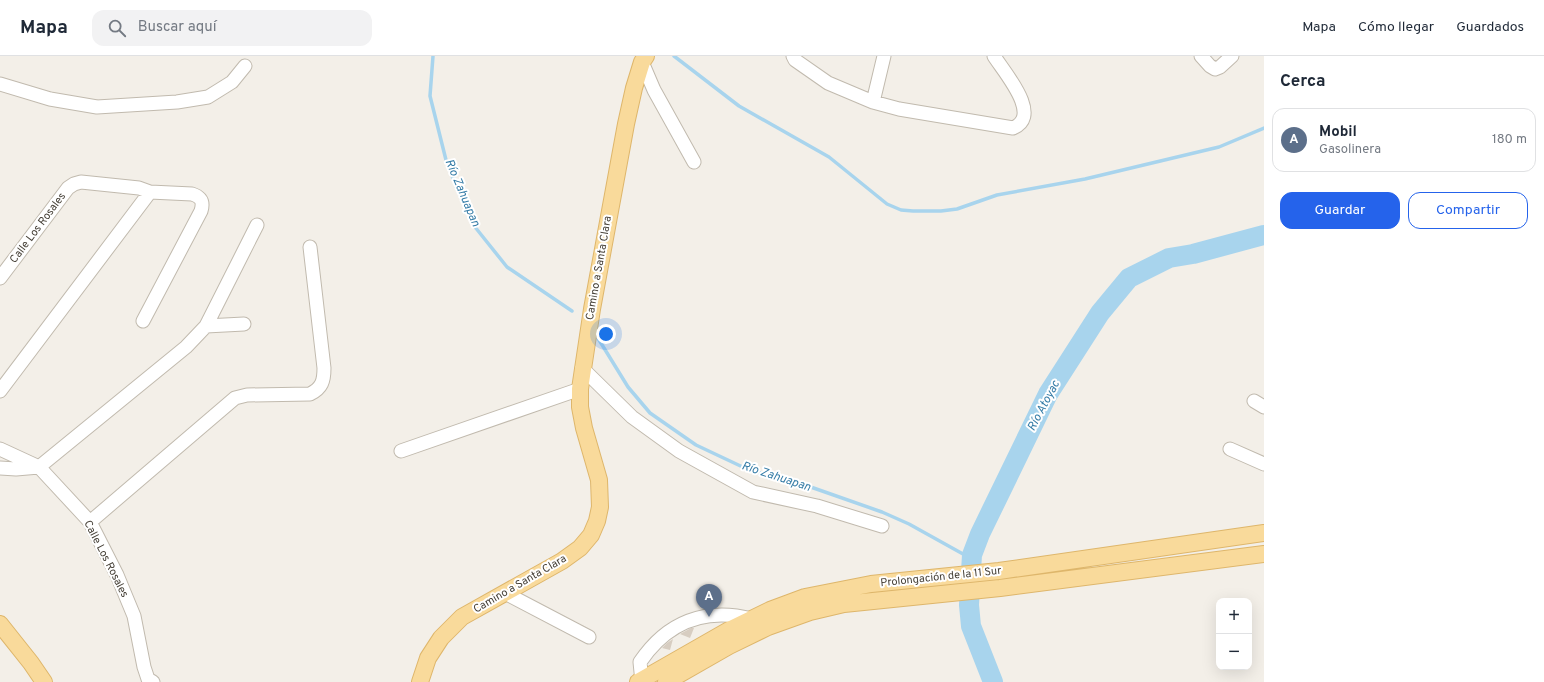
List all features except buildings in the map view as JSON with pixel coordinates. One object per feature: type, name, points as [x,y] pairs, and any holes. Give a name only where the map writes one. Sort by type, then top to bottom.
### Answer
[{"type":"main road","name":"Camino a Santa Clara","points":[[420,682],[428,658],[441,638],[462,617],[562,561],[580,548],[591,535],[597,520],[600,507],[599,480],[584,428],[580,408],[582,368],[626,124],[634,88],[644,59]]},
{"type":"main road","name":"Prolongación de la 11 Sur","points":[[666,682],[729,646],[808,605],[871,584],[999,571],[1264,533]]},
{"type":"main road","name":"Prolongación de la 11 Sur","points":[[641,681],[770,610],[808,605],[844,604],[920,597],[1264,554]]},
{"type":"main road","points":[[0,624],[44,682]]},
{"type":"street","points":[[793,56],[795,60],[828,83],[873,102],[899,109],[1013,128],[1020,125],[1025,119],[1022,99],[994,56]]},
{"type":"street","points":[[873,102],[884,56]]},
{"type":"street","points":[[1201,56],[1210,66],[1215,69],[1220,67],[1232,56]]},
{"type":"street","points":[[644,59],[654,90],[694,162]]},
{"type":"street","points":[[0,84],[50,100],[97,107],[177,102],[208,97],[232,82],[245,66]]},
{"type":"street","name":"Calle Los Rosales","points":[[0,278],[68,188],[74,184],[81,182],[139,188],[150,192]]},
{"type":"street","points":[[0,391],[150,192],[192,194],[198,196],[202,199],[203,204],[201,211],[143,320]]},
{"type":"street","points":[[0,468],[16,469],[39,467],[186,347],[206,326],[257,225]]},
{"type":"street","points":[[90,522],[235,398],[248,395],[310,394],[322,385],[324,368],[310,247]]},
{"type":"street","points":[[206,326],[244,324]]},
{"type":"street","points":[[582,368],[632,417],[679,450],[753,492],[817,506],[882,526]]},
{"type":"street","points":[[401,451],[580,389]]},
{"type":"street","name":"Calle Los Rosales","points":[[0,449],[39,467],[90,522],[117,575],[134,616],[144,667],[148,679],[153,682]]},
{"type":"street","points":[[1230,449],[1264,464]]},
{"type":"street","points":[[505,593],[589,637]]},
{"type":"street","points":[[641,681],[640,662],[656,642],[676,626],[708,616],[730,615],[752,619]]},
{"type":"waterway","name":"Río Zahuapan","points":[[433,56],[430,96],[446,160],[457,189],[475,227],[507,267],[572,311]]},
{"type":"waterway","points":[[674,56],[739,106],[829,157],[887,204],[901,210],[941,211],[957,209],[997,195],[1085,179],[1219,147],[1264,128]]},
{"type":"waterway","name":"Río Atoyac","points":[[993,682],[971,626],[969,605],[972,555],[980,534],[1048,394],[1100,313],[1129,278],[1169,258],[1193,254],[1264,235]]},
{"type":"waterway","name":"Río Zahuapan","points":[[596,335],[628,387],[650,413],[696,445],[749,470],[805,485],[882,512],[909,524],[972,559]]},
{"type":"place","name":"Mobil","points":[[709,617]]}]
